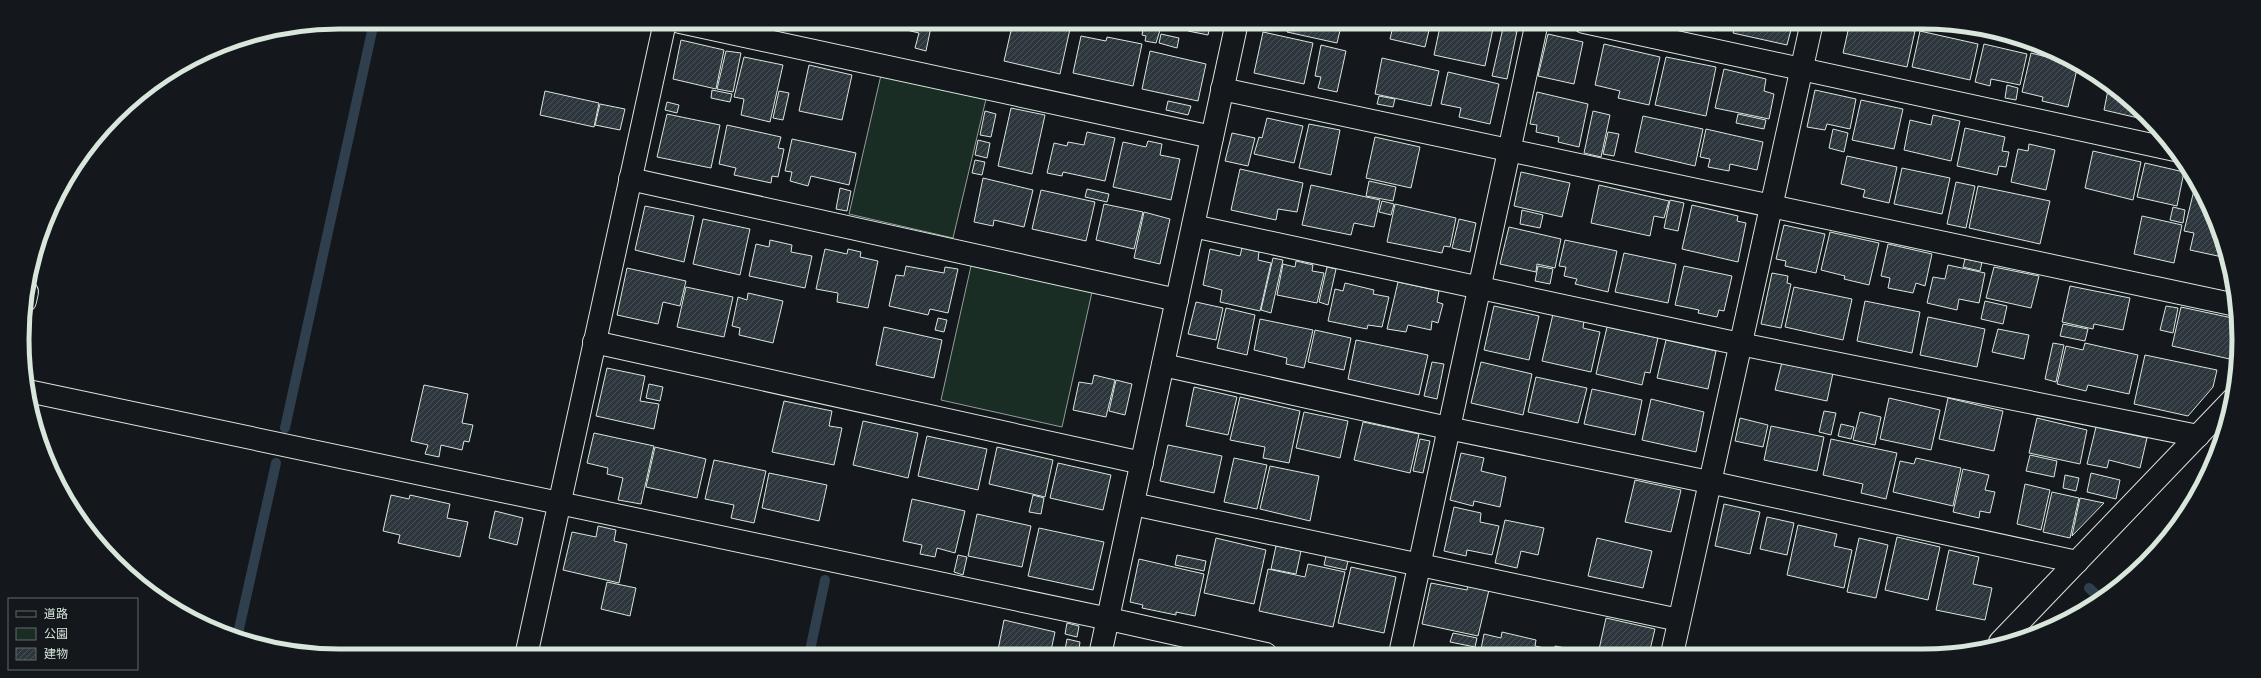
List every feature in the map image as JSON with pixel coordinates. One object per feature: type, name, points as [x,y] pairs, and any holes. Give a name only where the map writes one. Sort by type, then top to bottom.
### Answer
[{"type":"street","points":[[528,649],[663,29]]},
{"type":"street","points":[[712,29],[1212,137]]},
{"type":"street","points":[[1102,649],[1235,29]]},
{"type":"street","points":[[1401,649],[1535,29]]},
{"type":"street","points":[[1616,29],[2166,148]]},
{"type":"street","points":[[1673,649],[1810,29]]},
{"type":"street","points":[[1222,89],[2229,304]]},
{"type":"street","points":[[630,179],[1178,300]]},
{"type":"street","points":[[1193,226],[1740,344],[2198,436]]},
{"type":"street","points":[[594,342],[1142,462]]},
{"type":"street","points":[[1163,365],[1448,428],[1709,482],[2077,562]]},
{"type":"street","points":[[34,392],[1109,619],[1244,649]]},
{"type":"street","points":[[2004,637],[2223,409]]},
{"type":"street","points":[[1133,504],[1419,566],[1679,620]]},
{"type":"green space","points":[[881,75],[986,99],[953,238],[849,214]]},
{"type":"green space","points":[[971,266],[1092,292],[1062,427],[941,400]]},
{"type":"building","points":[[902,29],[931,29],[926,51],[915,48],[919,33]]},
{"type":"building","points":[[1011,29],[1070,29],[1060,74],[1004,61]]},
{"type":"building","points":[[1143,29],[1160,29],[1156,43],[1145,41],[1146,36],[1142,35]]},
{"type":"building","points":[[1188,29],[1209,29],[1208,35],[1188,31]]},
{"type":"building","points":[[1288,29],[1340,29],[1337,43],[1287,32]]},
{"type":"building","points":[[1392,29],[1429,29],[1425,47],[1390,39]]},
{"type":"building","points":[[1440,29],[1493,29],[1485,66],[1434,55]]},
{"type":"building","points":[[1503,29],[1517,31],[1507,79],[1492,76]]},
{"type":"building","points":[[1734,29],[1791,29],[1787,45],[1733,33]]},
{"type":"building","points":[[1848,29],[1906,29],[1915,31],[1907,67],[1843,53]]},
{"type":"building","points":[[1920,31],[1978,44],[1970,80],[1912,67]]},
{"type":"building","points":[[1263,32],[1313,43],[1304,84],[1254,73]]},
{"type":"building","points":[[1161,34],[1179,38],[1177,48],[1159,43]]},
{"type":"building","points":[[1548,34],[1583,42],[1574,84],[1538,76]]},
{"type":"building","points":[[1081,36],[1106,41],[1107,37],[1142,44],[1133,86],[1073,73]]},
{"type":"building","points":[[681,40],[724,50],[716,89],[673,79]]},
{"type":"building","points":[[1604,44],[1660,57],[1649,105],[1618,98],[1620,91],[1595,85]]},
{"type":"building","points":[[1984,44],[2027,54],[2020,85],[1991,79],[1990,86],[1975,82]]},
{"type":"building","points":[[1321,45],[1346,51],[1337,92],[1318,88],[1321,77],[1315,76]]},
{"type":"building","points":[[726,51],[741,53],[733,92],[717,89]]},
{"type":"building","points":[[1150,51],[1206,64],[1198,101],[1142,89]]},
{"type":"building","points":[[2031,53],[2054,59],[2077,71],[2068,107],[2042,101],[2043,97],[2022,92]]},
{"type":"building","points":[[744,57],[783,65],[770,122],[741,115],[744,99],[734,97]]},
{"type":"building","points":[[1666,57],[1716,67],[1706,116],[1655,105]]},
{"type":"building","points":[[1382,58],[1439,71],[1431,106],[1375,94]]},
{"type":"building","points":[[809,65],[852,75],[842,120],[799,111]]},
{"type":"building","points":[[1724,69],[1766,79],[1764,91],[1774,94],[1769,119],[1715,108]]},
{"type":"building","points":[[1448,72],[1499,84],[1490,124],[1459,117],[1461,108],[1441,104]]},
{"type":"building","points":[[2007,85],[2018,88],[2016,100],[2005,98]]},
{"type":"building","points":[[712,90],[732,94],[730,102],[711,98]]},
{"type":"building","points":[[1815,90],[1856,99],[1850,129],[1827,124],[1825,130],[1807,127]]},
{"type":"building","points":[[545,91],[599,103],[594,127],[540,115]]},
{"type":"building","points":[[779,91],[789,93],[783,120],[773,118]]},
{"type":"building","points":[[2108,91],[2139,118],[2104,110]]},
{"type":"building","points":[[1537,92],[1588,104],[1579,147],[1558,142],[1559,137],[1536,132],[1537,125],[1530,124]]},
{"type":"building","points":[[1379,96],[1395,99],[1393,107],[1377,104]]},
{"type":"building","points":[[1861,100],[1903,109],[1894,149],[1852,140]]},
{"type":"building","points":[[1168,101],[1191,106],[1188,115],[1166,110]]},
{"type":"building","points":[[667,102],[679,105],[677,113],[665,110]]},
{"type":"building","points":[[600,104],[625,109],[620,130],[595,125]]},
{"type":"building","points":[[1011,108],[1045,115],[1032,174],[998,166]]},
{"type":"building","points":[[985,111],[996,114],[991,137],[980,135]]},
{"type":"building","points":[[1593,111],[1610,115],[1601,157],[1584,153]]},
{"type":"building","points":[[667,114],[720,125],[711,168],[657,157]]},
{"type":"building","points":[[1738,114],[1766,120],[1764,129],[1736,123]]},
{"type":"building","points":[[1933,115],[1960,121],[1951,161],[1904,150],[1910,120],[1931,125]]},
{"type":"building","points":[[1643,116],[1703,129],[1695,166],[1635,152]]},
{"type":"building","points":[[1267,118],[1303,126],[1294,163],[1254,154],[1259,137],[1262,138]]},
{"type":"building","points":[[1309,124],[1340,130],[1331,175],[1299,168]]},
{"type":"building","points":[[727,125],[781,137],[778,148],[784,149],[778,177],[772,176],[771,183],[734,175],[736,168],[719,164]]},
{"type":"building","points":[[1965,128],[2005,137],[2002,151],[2009,152],[2006,167],[1999,166],[1997,175],[1957,166]]},
{"type":"building","points":[[1706,129],[1763,142],[1757,170],[1730,164],[1729,171],[1708,167],[1710,159],[1700,157]]},
{"type":"building","points":[[1833,129],[1848,133],[1844,152],[1829,148]]},
{"type":"building","points":[[1087,132],[1115,138],[1105,181],[1063,172],[1062,176],[1047,173],[1054,143],[1067,146],[1068,142],[1084,145]]},
{"type":"building","points":[[1608,132],[1619,134],[1614,156],[1603,154]]},
{"type":"building","points":[[1232,133],[1255,138],[1248,166],[1225,161]]},
{"type":"building","points":[[1375,137],[1420,147],[1411,188],[1366,178]]},
{"type":"building","points":[[792,139],[856,153],[849,185],[811,176],[808,186],[790,181],[792,172],[785,171]]},
{"type":"building","points":[[978,140],[990,143],[987,158],[975,155]]},
{"type":"building","points":[[1148,141],[1162,144],[1160,155],[1180,159],[1171,200],[1113,187],[1123,142],[1146,147]]},
{"type":"building","points":[[2029,144],[2055,150],[2046,190],[2011,182],[2018,149],[2028,151]]},
{"type":"building","points":[[2093,151],[2141,162],[2133,200],[2085,188]]},
{"type":"building","points":[[1847,156],[1897,167],[1889,203],[1863,197],[1865,190],[1841,184]]},
{"type":"building","points":[[975,160],[985,162],[982,175],[972,173]]},
{"type":"building","points":[[2145,163],[2183,172],[2184,173],[2177,206],[2137,197]]},
{"type":"building","points":[[1902,168],[1950,178],[1942,214],[1894,204]]},
{"type":"building","points":[[1240,169],[1303,183],[1297,212],[1278,209],[1276,220],[1231,210]]},
{"type":"building","points":[[1521,172],[1570,183],[1562,217],[1514,206]]},
{"type":"building","points":[[983,178],[1033,190],[1024,227],[994,220],[993,226],[974,222]]},
{"type":"building","points":[[1369,181],[1396,187],[1393,201],[1366,196]]},
{"type":"building","points":[[1956,182],[1975,186],[1966,228],[1947,224]]},
{"type":"building","points":[[1311,185],[1380,200],[1374,227],[1354,223],[1351,235],[1302,225]]},
{"type":"building","points":[[1599,185],[1669,201],[1664,218],[1654,216],[1650,236],[1591,223]]},
{"type":"building","points":[[1978,186],[2050,201],[2040,244],[1969,228]]},
{"type":"building","points":[[840,188],[851,191],[847,211],[836,209]]},
{"type":"building","points":[[1087,189],[1109,194],[1107,202],[1085,197]]},
{"type":"building","points":[[1041,190],[1095,202],[1086,241],[1032,229]]},
{"type":"building","points":[[2194,191],[2216,239],[2220,257],[2190,250],[2194,233],[2184,231]]},
{"type":"building","points":[[1670,200],[1684,203],[1678,231],[1664,228]]},
{"type":"building","points":[[1382,201],[1394,204],[1391,215],[1379,212]]},
{"type":"building","points":[[1104,204],[1143,212],[1134,249],[1096,240]]},
{"type":"building","points":[[1395,204],[1456,218],[1450,247],[1444,246],[1442,253],[1387,242]]},
{"type":"building","points":[[1692,205],[1738,216],[1737,221],[1746,223],[1738,262],[1682,249]]},
{"type":"building","points":[[645,206],[694,216],[684,262],[635,250]]},
{"type":"building","points":[[2173,207],[2185,210],[2183,223],[2170,220]]},
{"type":"building","points":[[1522,210],[1543,215],[1540,228],[1520,224]]},
{"type":"building","points":[[1144,212],[1170,219],[1160,264],[1134,258]]},
{"type":"building","points":[[2142,216],[2182,225],[2174,263],[2134,254]]},
{"type":"building","points":[[703,219],[750,229],[740,275],[693,264]]},
{"type":"building","points":[[1459,219],[1476,223],[1470,252],[1452,248]]},
{"type":"building","points":[[1784,225],[1825,234],[1816,273],[1785,266],[1786,261],[1776,259]]},
{"type":"building","points":[[1509,227],[1561,239],[1555,268],[1537,264],[1536,272],[1500,264]]},
{"type":"building","points":[[1830,232],[1879,243],[1869,285],[1844,279],[1845,276],[1821,270]]},
{"type":"building","points":[[770,240],[792,245],[791,252],[812,256],[805,288],[749,276],[756,244],[769,247]]},
{"type":"building","points":[[1565,240],[1617,251],[1608,292],[1575,284],[1577,279],[1564,276],[1566,267],[1559,266]]},
{"type":"building","points":[[1888,244],[1932,254],[1925,286],[1916,283],[1913,293],[1888,288],[1890,278],[1881,276]]},
{"type":"building","points":[[1242,248],[1259,252],[1258,260],[1271,263],[1260,311],[1220,302],[1222,290],[1203,285],[1210,249],[1240,256]]},
{"type":"building","points":[[825,249],[847,254],[848,249],[861,252],[860,257],[878,261],[868,308],[837,302],[838,293],[816,289]]},
{"type":"building","points":[[1624,253],[1676,264],[1668,303],[1615,292]]},
{"type":"building","points":[[1273,258],[1283,260],[1271,313],[1261,310]]},
{"type":"building","points":[[1965,259],[1982,262],[1980,271],[1963,267]]},
{"type":"building","points":[[1296,261],[1313,265],[1312,271],[1324,273],[1317,303],[1277,295],[1283,264],[1295,267]]},
{"type":"building","points":[[1948,265],[1985,273],[1979,303],[1959,299],[1957,310],[1927,303],[1933,277],[1945,279]]},
{"type":"building","points":[[906,266],[944,273],[945,267],[958,269],[948,313],[930,309],[928,315],[889,306],[896,275],[904,276]]},
{"type":"building","points":[[1538,266],[1553,269],[1550,284],[1535,281]]},
{"type":"building","points":[[1684,266],[1732,276],[1724,311],[1719,310],[1717,317],[1698,313],[1699,310],[1675,305]]},
{"type":"building","points":[[1327,267],[1336,269],[1328,305],[1319,302]]},
{"type":"building","points":[[1994,267],[2039,276],[2031,308],[1986,298]]},
{"type":"building","points":[[627,268],[686,281],[680,306],[663,302],[658,324],[617,315]]},
{"type":"building","points":[[1772,273],[1788,276],[1787,283],[1791,284],[1781,328],[1761,324]]},
{"type":"building","points":[[1398,282],[1439,291],[1437,302],[1443,304],[1438,323],[1432,321],[1431,330],[1408,325],[1406,332],[1387,329]]},
{"type":"building","points":[[1345,283],[1374,290],[1373,294],[1389,297],[1382,327],[1368,325],[1367,329],[1328,321],[1335,289],[1343,291]]},
{"type":"building","points":[[2070,286],[2130,298],[2123,330],[2094,324],[2093,329],[2062,322]]},
{"type":"building","points":[[686,287],[733,297],[724,337],[677,327]]},
{"type":"building","points":[[1794,287],[1852,299],[1843,340],[1785,327]]},
{"type":"building","points":[[748,293],[783,301],[773,343],[739,335],[740,328],[732,326],[738,297],[747,300]]},
{"type":"building","points":[[1865,301],[1920,312],[1912,353],[1857,341]]},
{"type":"building","points":[[1985,301],[2007,306],[2003,324],[1981,319]]},
{"type":"building","points":[[1196,302],[1223,308],[1216,340],[1188,334]]},
{"type":"building","points":[[1494,306],[1539,316],[1529,360],[1484,350]]},
{"type":"building","points":[[2166,306],[2178,308],[2173,333],[2160,330]]},
{"type":"building","points":[[2181,307],[2231,318],[2231,359],[2172,346]]},
{"type":"building","points":[[1226,308],[1255,315],[1247,355],[1217,348]]},
{"type":"building","points":[[1553,314],[1584,321],[1583,328],[1600,332],[1591,372],[1542,361]]},
{"type":"building","points":[[1928,317],[1985,329],[1977,367],[1920,355]]},
{"type":"building","points":[[938,318],[947,320],[944,332],[935,330]]},
{"type":"building","points":[[1260,319],[1313,330],[1304,368],[1286,364],[1287,358],[1254,350]]},
{"type":"building","points":[[2063,324],[2088,329],[2085,341],[2060,336]]},
{"type":"building","points":[[884,327],[942,340],[934,378],[876,365]]},
{"type":"building","points":[[1607,327],[1658,338],[1650,373],[1645,372],[1642,385],[1596,374]]},
{"type":"building","points":[[1998,329],[2029,335],[2024,359],[1992,352]]},
{"type":"building","points":[[1315,330],[1351,338],[1344,370],[1308,362]]},
{"type":"building","points":[[1356,340],[1428,355],[1419,395],[1348,379]]},
{"type":"building","points":[[1666,340],[1716,351],[1708,389],[1657,378]]},
{"type":"building","points":[[2053,343],[2064,345],[2056,382],[2045,379]]},
{"type":"building","points":[[2085,343],[2138,355],[2129,394],[2088,385],[2086,391],[2057,384],[2066,346],[2083,350]]},
{"type":"building","points":[[2145,355],[2217,370],[2213,387],[2188,416],[2134,404]]},
{"type":"building","points":[[1432,362],[1444,364],[1437,399],[1424,396]]},
{"type":"building","points":[[1481,362],[1532,374],[1523,415],[1471,403]]},
{"type":"building","points":[[1782,362],[1833,373],[1827,401],[1775,390]]},
{"type":"building","points":[[607,368],[645,376],[640,401],[659,404],[654,429],[596,416]]},
{"type":"building","points":[[1094,375],[1115,380],[1106,417],[1073,410],[1079,382],[1092,384]]},
{"type":"building","points":[[1536,377],[1587,388],[1578,423],[1528,412]]},
{"type":"building","points":[[1116,380],[1132,384],[1125,415],[1109,411]]},
{"type":"building","points":[[649,384],[663,387],[660,401],[646,398]]},
{"type":"building","points":[[424,385],[468,394],[462,423],[473,425],[469,442],[464,441],[462,450],[441,445],[439,457],[425,454],[428,445],[411,441]]},
{"type":"building","points":[[1194,387],[1237,397],[1228,435],[1186,426]]},
{"type":"building","points":[[1592,389],[1642,400],[1635,435],[1584,424]]},
{"type":"building","points":[[1240,397],[1300,411],[1289,463],[1263,458],[1265,447],[1230,440]]},
{"type":"building","points":[[1889,398],[1940,410],[1931,450],[1880,439]]},
{"type":"building","points":[[1948,398],[2003,411],[1994,451],[1939,439]]},
{"type":"building","points":[[1651,399],[1704,412],[1696,452],[1642,440]]},
{"type":"building","points":[[784,401],[832,411],[829,426],[842,428],[834,465],[772,452]]},
{"type":"building","points":[[1824,411],[1836,413],[1831,435],[1819,432]]},
{"type":"building","points":[[1304,412],[1348,421],[1340,458],[1296,448]]},
{"type":"building","points":[[1860,412],[1881,417],[1875,445],[1853,440]]},
{"type":"building","points":[[1740,418],[1768,425],[1763,447],[1735,441]]},
{"type":"building","points":[[2037,418],[2087,430],[2080,464],[2029,453]]},
{"type":"building","points":[[863,421],[918,433],[908,478],[853,465]]},
{"type":"building","points":[[1363,422],[1419,434],[1410,473],[1354,460]]},
{"type":"building","points":[[1841,424],[1854,427],[1851,439],[1838,436]]},
{"type":"building","points":[[1771,426],[1824,437],[1817,471],[1764,460]]},
{"type":"building","points":[[2096,427],[2147,438],[2140,468],[2109,460],[2107,468],[2087,464]]},
{"type":"building","points":[[594,433],[654,446],[641,504],[618,500],[623,478],[607,474],[608,468],[587,463]]},
{"type":"building","points":[[927,436],[987,449],[978,490],[918,476]]},
{"type":"building","points":[[1420,439],[1430,441],[1423,473],[1413,471]]},
{"type":"building","points":[[1831,439],[1897,453],[1886,499],[1861,493],[1863,484],[1823,475]]},
{"type":"building","points":[[1168,445],[1222,456],[1214,493],[1160,481]]},
{"type":"building","points":[[655,447],[706,459],[697,498],[646,487]]},
{"type":"building","points":[[997,447],[1053,460],[1045,497],[989,484]]},
{"type":"building","points":[[1461,453],[1484,458],[1481,471],[1506,477],[1500,507],[1474,501],[1473,506],[1450,500]]},
{"type":"building","points":[[2030,455],[2057,461],[2054,477],[2026,471]]},
{"type":"building","points":[[1234,458],[1267,465],[1257,509],[1224,502]]},
{"type":"building","points":[[1916,458],[1961,468],[1953,506],[1893,492],[1900,461],[1914,464]]},
{"type":"building","points":[[714,460],[766,471],[754,523],[731,518],[734,505],[705,499]]},
{"type":"building","points":[[1058,463],[1111,475],[1103,510],[1050,498]]},
{"type":"building","points":[[1270,466],[1319,476],[1310,521],[1260,509]]},
{"type":"building","points":[[1963,469],[1989,475],[1985,490],[1995,492],[1990,513],[1980,511],[1979,518],[1953,512]]},
{"type":"building","points":[[769,473],[827,485],[819,521],[762,508]]},
{"type":"building","points":[[2091,473],[2120,480],[2116,499],[2087,492]]},
{"type":"building","points":[[2065,475],[2079,478],[2076,491],[2063,488]]},
{"type":"building","points":[[1635,480],[1681,490],[1671,532],[1625,522]]},
{"type":"building","points":[[2025,484],[2050,490],[2041,530],[2017,524]]},
{"type":"building","points":[[2052,492],[2079,498],[2070,538],[2043,532]]},
{"type":"building","points":[[391,495],[409,499],[410,495],[450,504],[447,518],[468,522],[460,557],[398,543],[400,535],[383,531]]},
{"type":"building","points":[[1033,495],[1044,498],[1041,514],[1029,512]]},
{"type":"building","points":[[2080,498],[2104,503],[2072,536]]},
{"type":"building","points":[[912,499],[965,511],[955,553],[937,548],[935,557],[920,554],[922,545],[903,541]]},
{"type":"building","points":[[1724,504],[1760,512],[1750,554],[1715,546]]},
{"type":"building","points":[[1454,507],[1481,513],[1480,522],[1499,526],[1492,555],[1467,550],[1466,556],[1444,551]]},
{"type":"building","points":[[495,511],[523,518],[517,545],[489,538]]},
{"type":"building","points":[[977,514],[1031,526],[1022,567],[968,556]]},
{"type":"building","points":[[1767,517],[1794,523],[1787,555],[1760,549]]},
{"type":"building","points":[[1505,520],[1544,528],[1538,555],[1521,551],[1517,568],[1495,563]]},
{"type":"building","points":[[1798,525],[1837,534],[1834,546],[1852,550],[1844,588],[1787,575]]},
{"type":"building","points":[[598,526],[616,530],[614,541],[627,544],[619,583],[563,570],[572,532],[596,537]]},
{"type":"building","points":[[1039,528],[1104,542],[1093,590],[1028,576]]},
{"type":"building","points":[[1897,537],[1940,547],[1928,600],[1885,590]]},
{"type":"building","points":[[1216,538],[1266,550],[1254,604],[1204,593]]},
{"type":"building","points":[[1597,538],[1652,551],[1643,588],[1588,576]]},
{"type":"building","points":[[1859,538],[1888,545],[1876,598],[1847,592]]},
{"type":"building","points":[[1276,546],[1301,551],[1296,574],[1271,569]]},
{"type":"building","points":[[1949,550],[1979,557],[1973,584],[1992,588],[1985,620],[1936,610]]},
{"type":"building","points":[[958,555],[967,557],[963,575],[954,572]]},
{"type":"building","points":[[1177,555],[1206,561],[1204,571],[1175,565]]},
{"type":"building","points":[[1326,556],[1348,561],[1346,570],[1324,565]]},
{"type":"building","points":[[1139,559],[1204,574],[1195,616],[1176,612],[1176,615],[1142,608],[1143,605],[1130,602]]},
{"type":"building","points":[[1308,564],[1345,572],[1333,627],[1259,611],[1268,569],[1305,577]]},
{"type":"building","points":[[1351,567],[1396,577],[1384,633],[1338,623]]},
{"type":"building","points":[[607,582],[636,588],[630,616],[601,609]]},
{"type":"building","points":[[1431,583],[1467,590],[1468,585],[1489,590],[1478,636],[1422,624]]},
{"type":"building","points":[[1606,618],[1655,629],[1650,649],[1599,649]]},
{"type":"building","points":[[1004,620],[1055,632],[1051,649],[998,649]]},
{"type":"building","points":[[1067,623],[1079,626],[1077,637],[1065,634]]},
{"type":"building","points":[[1502,632],[1536,640],[1535,646],[1549,649],[1481,649],[1484,634],[1501,638]]},
{"type":"building","points":[[1453,633],[1477,638],[1475,647],[1450,642]]},
{"type":"building","points":[[1067,639],[1080,642],[1079,649],[1065,649]]},
{"type":"building","points":[[1555,646],[1571,649],[1554,649]]},
{"type":"waterway","points":[[285,428],[372,29]]},
{"type":"waterway","points":[[238,633],[276,463]]},
{"type":"waterway","points":[[810,649],[825,580]]},
{"type":"waterway","points":[[2089,588],[2097,595]]}]
